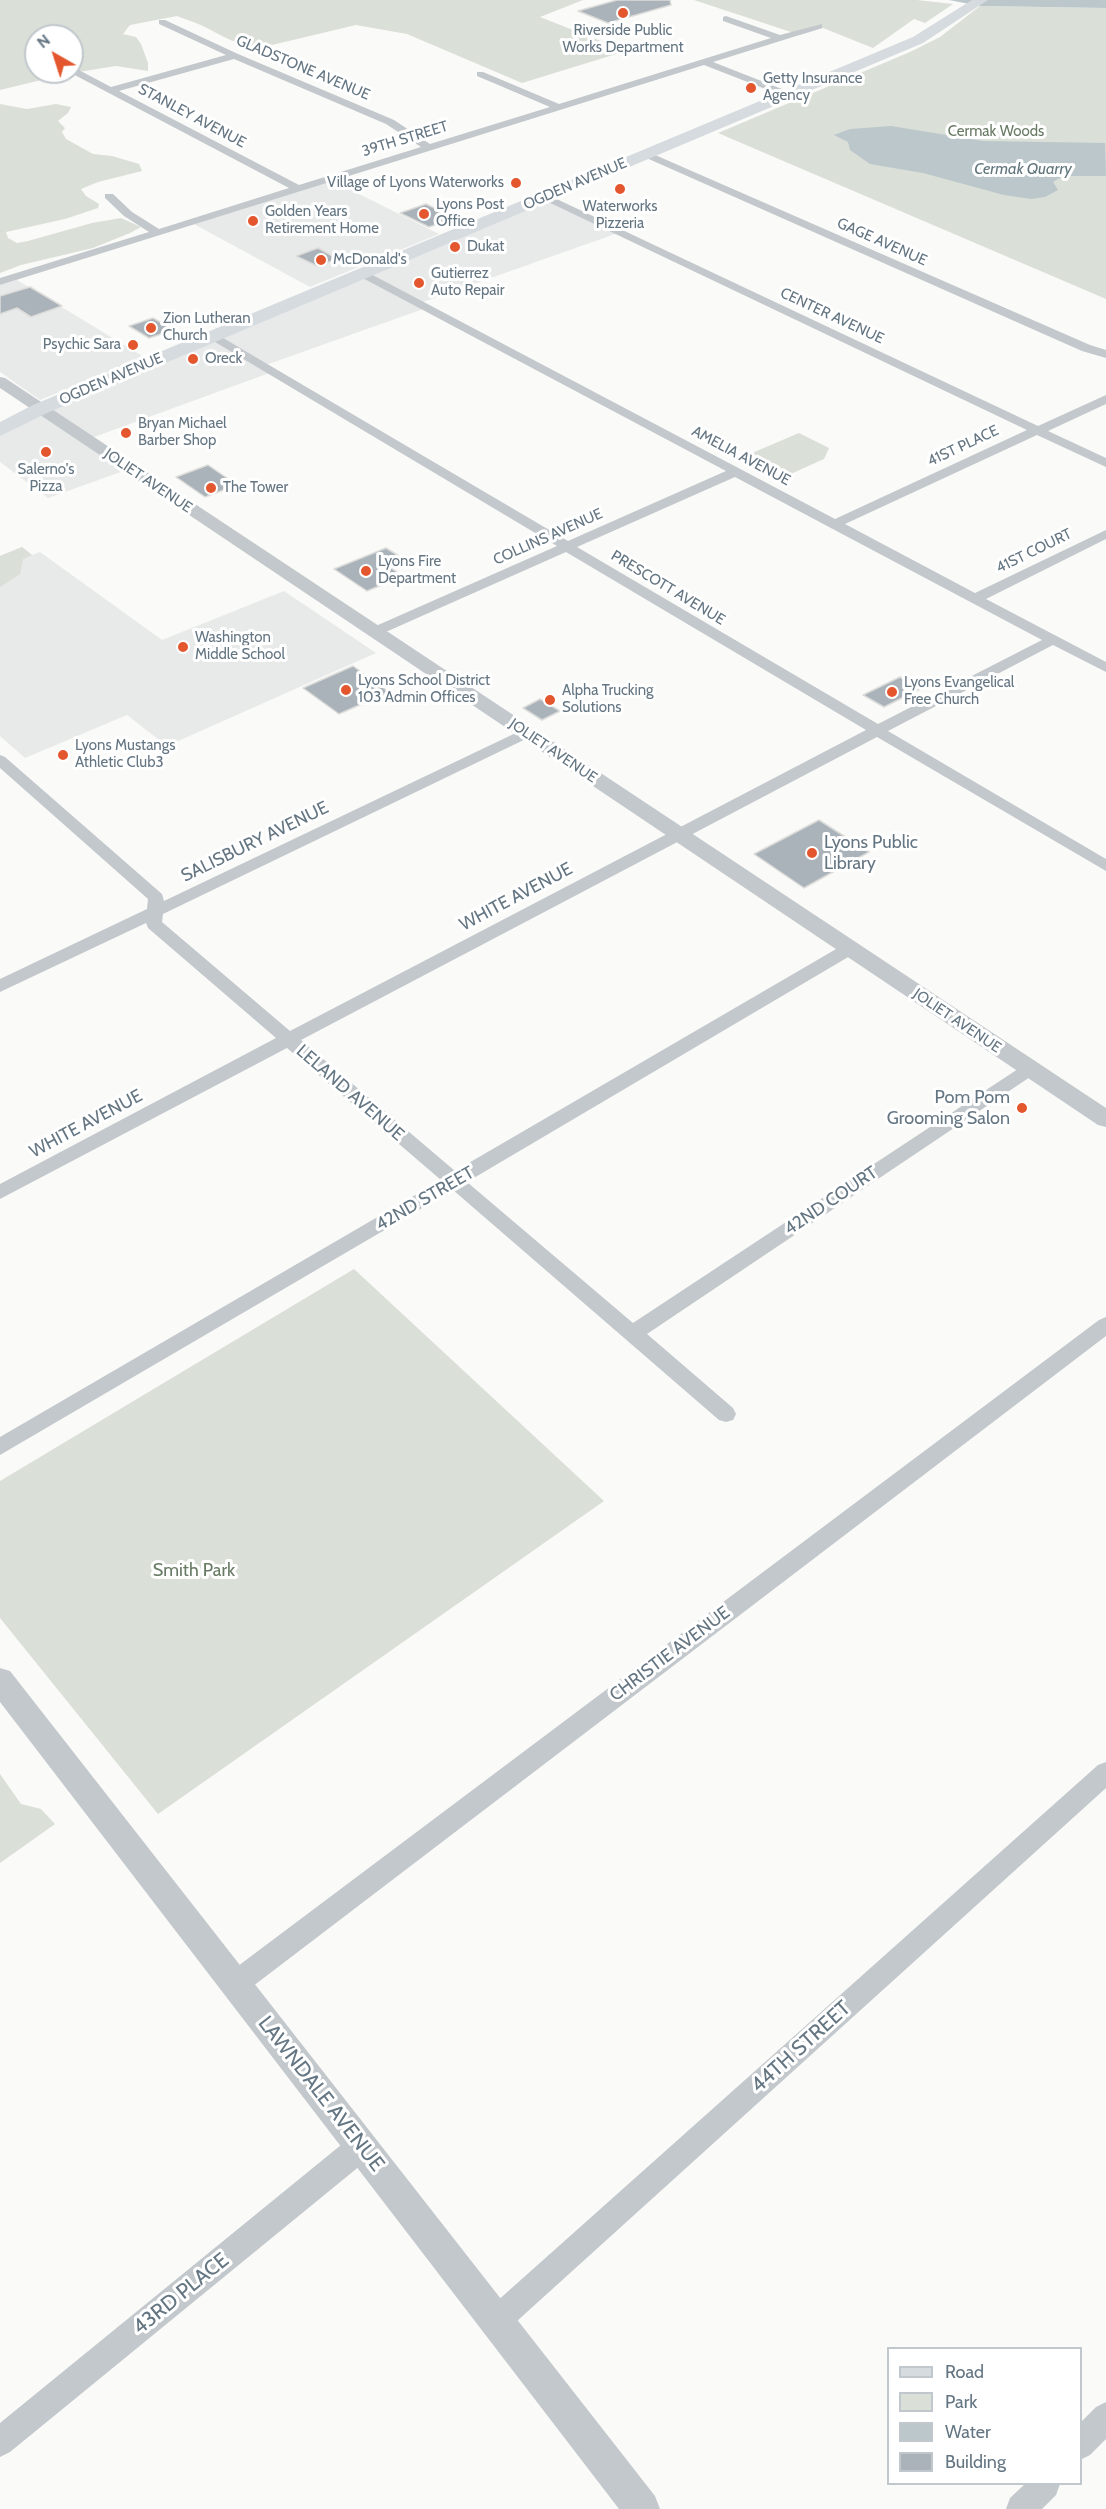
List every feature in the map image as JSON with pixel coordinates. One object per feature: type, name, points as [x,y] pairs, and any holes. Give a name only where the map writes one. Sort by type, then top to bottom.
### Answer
[{"type":"main road","name":"OGDEN AVENUE","points":[[0,430],[40,409],[918,40],[981,0]]},
{"type":"street","points":[[726,20],[779,38]]},
{"type":"street","name":"GLADSTONE AVENUE","points":[[162,22],[235,56],[390,122],[429,148]]},
{"type":"street","name":"39TH STREET","points":[[0,282],[819,26]]},
{"type":"street","points":[[111,90],[235,56]]},
{"type":"street","points":[[704,62],[789,95]]},
{"type":"street","points":[[480,74],[558,107]]},
{"type":"street","name":"STANLEY AVENUE","points":[[84,76],[298,189]]},
{"type":"street","name":"GAGE AVENUE","points":[[646,154],[1086,348],[1106,354]]},
{"type":"street","points":[[109,196],[128,214],[157,232]]},
{"type":"street","name":"CENTER AVENUE","points":[[546,197],[1106,463]]},
{"type":"street","name":"AMELIA AVENUE","points":[[361,273],[1106,668]]},
{"type":"street","name":"PRESCOTT AVENUE","points":[[214,337],[1106,866]]},
{"type":"street","name":"JOLIET AVENUE","points":[[0,381],[1106,1119]]},
{"type":"street","name":"41ST PLACE","points":[[834,524],[1106,399]]},
{"type":"street","name":"COLLINS AVENUE","points":[[374,632],[735,472]]},
{"type":"street","name":"41ST COURT","points":[[976,598],[1106,534]]},
{"type":"street","name":"WHITE AVENUE","points":[[0,1192],[287,1039],[1052,640]]},
{"type":"street","name":"SALISBURY AVENUE","points":[[0,986],[526,733]]},
{"type":"street","name":"LELAND AVENUE","points":[[0,760],[156,898],[154,924],[726,1413]]},
{"type":"street","name":"42ND STREET","points":[[0,1447],[849,949]]},
{"type":"street","name":"42ND COURT","points":[[632,1334],[1030,1069]]},
{"type":"street","name":"CHRISTIE AVENUE","points":[[235,1984],[1106,1325]]},
{"type":"street","name":"LAWNDALE AVENUE","points":[[0,1680],[642,2509]]},
{"type":"street","name":"44TH STREET","points":[[496,2321],[1106,1773]]},
{"type":"street","name":"43RD PLACE","points":[[0,2442],[362,2146]]},
{"type":"street","points":[[1082,2443],[1106,2417]]},
{"type":"street","points":[[1022,2509],[1044,2485]]},
{"type":"shaded area","points":[[331,180],[439,234],[310,287],[192,223]]},
{"type":"shaded area","points":[[545,198],[618,233],[420,303],[426,308],[263,366],[272,372],[86,440],[129,469],[48,498],[0,462],[0,433]]},
{"type":"shaded area","points":[[17,280],[144,357],[40,400],[0,372],[0,285]]},
{"type":"shaded area","name":"Washington Middle School","points":[[22,547],[32,555],[40,552],[162,640],[284,591],[376,653],[167,746],[127,715],[25,758],[0,736],[0,556]]},
{"type":"green space","points":[[0,0],[583,0],[540,17],[626,51],[522,83],[407,34],[356,25],[255,49],[177,16],[130,25],[123,34],[136,37],[141,44],[148,63],[148,71],[116,66],[84,71],[84,24],[24,24],[25,84],[0,90]]},
{"type":"green space","points":[[694,0],[917,0],[953,4],[925,23],[914,19],[873,48],[823,28],[800,35]]},
{"type":"green space","name":"Cermak Woods","points":[[980,6],[1106,8],[1106,299],[718,133],[910,52],[940,37]]},
{"type":"green space","points":[[0,104],[27,109],[56,104],[71,107],[68,113],[58,121],[65,128],[62,132],[66,139],[93,154],[112,156],[139,164],[142,171],[98,182],[81,189],[86,196],[99,204],[98,208],[65,219],[6,232],[8,238],[17,243],[92,223],[121,218],[141,227],[93,248],[21,265],[0,273]]},
{"type":"green space","points":[[799,433],[829,448],[824,459],[777,480],[738,459]]},
{"type":"green space","points":[[22,547],[32,555],[23,559],[20,574],[0,587],[0,556]]},
{"type":"green space","name":"Smith Park","points":[[354,1269],[604,1501],[158,1814],[0,1618],[0,1481]]},
{"type":"green space","points":[[0,1774],[21,1804],[41,1809],[55,1824],[0,1863]]},
{"type":"water","points":[[949,0],[1106,0],[1106,8],[980,6]]},
{"type":"water","name":"Cermak Quarry","points":[[891,126],[983,141],[1105,143],[1106,176],[1063,176],[1053,182],[1058,190],[1045,197],[1031,199],[1004,195],[923,173],[870,164],[850,150],[848,142],[834,135],[850,129]]},
{"type":"building","name":"Riverside Public Works Department","points":[[617,0],[670,0],[671,5],[608,23],[578,11]]},
{"type":"building","name":"Lyons Post Office","points":[[426,204],[455,218],[429,227],[400,213]]},
{"type":"building","name":"McDonald's","points":[[318,248],[338,259],[317,266],[296,256]]},
{"type":"building","points":[[30,287],[62,306],[31,317],[17,308],[0,314],[0,296]]},
{"type":"building","name":"Zion Lutheran Church","points":[[153,318],[174,330],[149,338],[129,326]]},
{"type":"building","name":"The Tower","points":[[208,465],[237,485],[205,497],[176,477]]},
{"type":"building","name":"Lyons Fire Department","points":[[386,548],[407,561],[391,568],[397,572],[389,576],[394,580],[367,591],[334,569]]},
{"type":"building","name":"Lyons School District 103 Admin Offices","points":[[353,666],[389,692],[339,714],[303,688]]},
{"type":"building","name":"Lyons Evangelical Free Church","points":[[900,677],[920,689],[884,707],[863,695]]},
{"type":"building","name":"Alpha Trucking Solutions","points":[[540,699],[560,711],[542,720],[523,708]]},
{"type":"building","name":"Lyons Public Library","points":[[819,820],[869,852],[804,888],[754,854]]},
{"type":"place","name":"Riverside Public Works Department","points":[[623,13]]},
{"type":"place","name":"Getty Insurance Agency","points":[[751,88]]},
{"type":"place","name":"Village of Lyons Waterworks","points":[[516,183]]},
{"type":"place","name":"Waterworks Pizzeria","points":[[620,189]]},
{"type":"place","name":"Lyons Post Office","points":[[424,214]]},
{"type":"place","name":"Golden Years Retirement Home","points":[[253,221]]},
{"type":"place","name":"Dukat","points":[[455,247]]},
{"type":"place","name":"McDonald's","points":[[321,260]]},
{"type":"place","name":"Gutierrez Auto Repair","points":[[419,283]]},
{"type":"place","name":"Zion Lutheran Church","points":[[151,328]]},
{"type":"place","name":"Psychic Sara","points":[[133,345]]},
{"type":"place","name":"Oreck","points":[[193,359]]},
{"type":"place","name":"Bryan Michael Barber Shop","points":[[126,433]]},
{"type":"place","name":"Salerno's Pizza","points":[[46,452]]},
{"type":"place","name":"The Tower","points":[[211,488]]},
{"type":"place","name":"Lyons Fire Department","points":[[366,571]]},
{"type":"place","name":"Washington Middle School","points":[[183,647]]},
{"type":"place","name":"Lyons School District 103 Admin Offices","points":[[346,690]]},
{"type":"place","name":"Lyons Evangelical Free Church","points":[[892,692]]},
{"type":"place","name":"Alpha Trucking Solutions","points":[[550,700]]},
{"type":"place","name":"Lyons Mustangs Athletic Club3","points":[[63,755]]},
{"type":"place","name":"Lyons Public Library","points":[[812,853]]},
{"type":"place","name":"Pom Pom Grooming Salon","points":[[1022,1108]]}]
